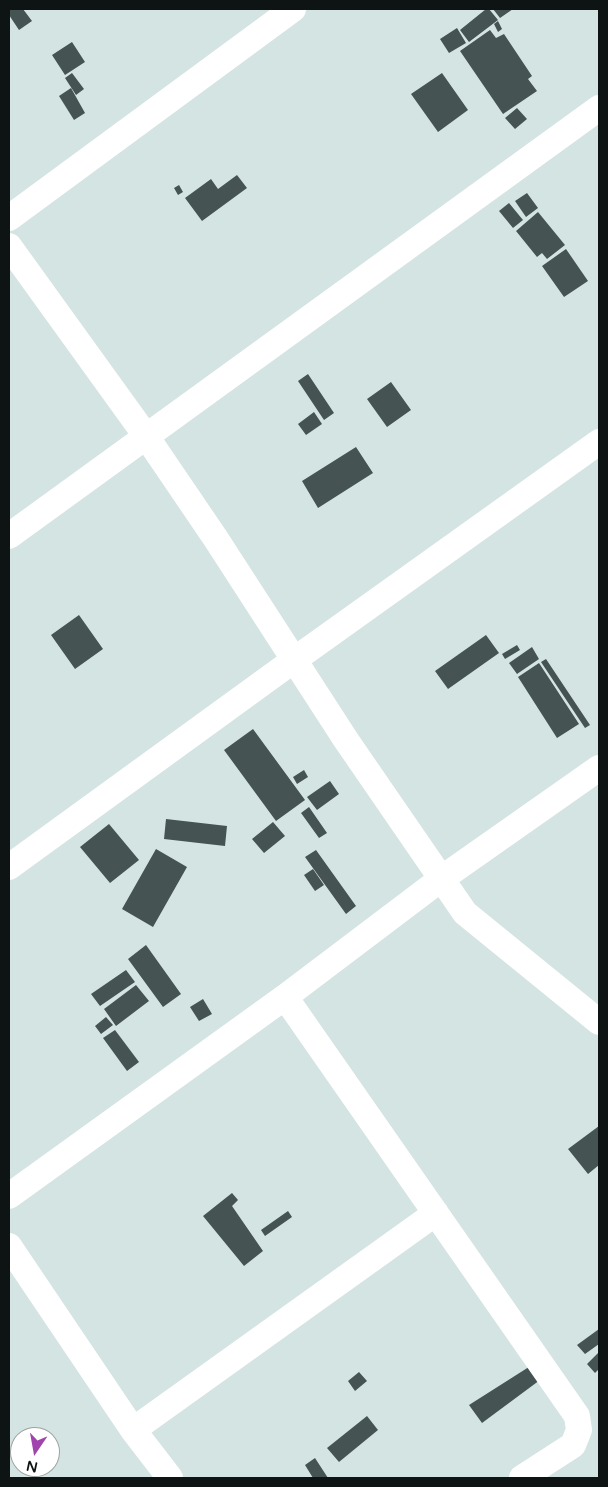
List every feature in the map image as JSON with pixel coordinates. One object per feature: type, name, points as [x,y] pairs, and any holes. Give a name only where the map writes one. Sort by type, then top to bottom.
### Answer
[{"type":"street","points":[[9,218],[293,9]]},
{"type":"street","points":[[9,536],[599,108]]},
{"type":"street","points":[[9,246],[146,436],[216,539],[346,740],[466,913],[599,1022]]},
{"type":"street","points":[[9,867],[599,442]]},
{"type":"street","points":[[9,1196],[285,997],[441,879],[599,768]]},
{"type":"street","points":[[285,997],[577,1416],[579,1430],[573,1444],[536,1476]]},
{"type":"street","points":[[133,1430],[436,1213]]},
{"type":"street","points":[[9,1246],[133,1430],[170,1478]]},
{"type":"building","points":[[23,9],[32,21],[19,30],[9,15],[9,10]]},
{"type":"building","points":[[486,9],[489,9],[498,20],[469,42],[460,30]]},
{"type":"building","points":[[493,9],[513,9],[500,18]]},
{"type":"building","points":[[498,21],[502,29],[498,32],[494,24]]},
{"type":"building","points":[[457,28],[466,43],[449,53],[440,39]]},
{"type":"building","points":[[490,30],[496,38],[504,34],[532,76],[528,79],[537,91],[503,114],[460,51]]},
{"type":"building","points":[[72,42],[85,62],[65,75],[52,55]]},
{"type":"building","points":[[72,73],[84,89],[76,95],[65,78]]},
{"type":"building","points":[[442,73],[468,110],[438,132],[411,94]]},
{"type":"building","points":[[71,88],[85,113],[74,120],[59,96]]},
{"type":"building","points":[[517,108],[527,119],[515,129],[505,118]]},
{"type":"building","points":[[237,175],[247,188],[202,221],[185,198],[211,179],[218,189]]},
{"type":"building","points":[[179,185],[183,192],[178,195],[174,188]]},
{"type":"building","points":[[527,193],[538,208],[526,217],[515,201]]},
{"type":"building","points":[[509,203],[523,220],[513,228],[499,211]]},
{"type":"building","points":[[538,212],[565,245],[547,259],[542,253],[537,257],[516,231]]},
{"type":"building","points":[[566,249],[588,281],[564,297],[542,266]]},
{"type":"building","points":[[308,374],[334,413],[324,420],[298,381]]},
{"type":"building","points":[[391,382],[411,410],[387,427],[367,399]]},
{"type":"building","points":[[314,412],[322,424],[306,435],[298,424]]},
{"type":"building","points":[[356,447],[373,473],[318,508],[302,481]]},
{"type":"building","points":[[79,615],[103,649],[75,669],[51,635]]},
{"type":"building","points":[[486,635],[499,653],[448,689],[435,671]]},
{"type":"building","points":[[517,645],[520,650],[505,659],[502,654]]},
{"type":"building","points":[[532,647],[539,659],[517,674],[509,663]]},
{"type":"building","points":[[546,659],[590,725],[585,728],[541,662]]},
{"type":"building","points":[[539,663],[579,724],[557,738],[518,677]]},
{"type":"building","points":[[253,729],[305,800],[276,821],[224,750]]},
{"type":"building","points":[[304,770],[308,777],[297,784],[293,777]]},
{"type":"building","points":[[330,781],[339,794],[317,810],[307,797]]},
{"type":"building","points":[[309,807],[327,833],[319,838],[301,813]]},
{"type":"building","points":[[166,819],[227,826],[225,846],[164,839]]},
{"type":"building","points":[[273,822],[285,836],[264,853],[252,839]]},
{"type":"building","points":[[109,824],[139,860],[110,883],[80,847]]},
{"type":"building","points":[[156,849],[187,867],[153,927],[122,909]]},
{"type":"building","points":[[316,850],[356,906],[346,914],[305,857]]},
{"type":"building","points":[[313,869],[324,885],[315,891],[304,875]]},
{"type":"building","points":[[146,945],[181,994],[163,1007],[128,959]]},
{"type":"building","points":[[126,970],[135,982],[100,1006],[91,994]]},
{"type":"building","points":[[136,985],[149,1001],[116,1026],[104,1009]]},
{"type":"building","points":[[203,999],[212,1014],[199,1021],[190,1007]]},
{"type":"building","points":[[106,1017],[113,1025],[101,1034],[95,1026]]},
{"type":"building","points":[[115,1030],[139,1062],[127,1071],[103,1038]]},
{"type":"building","points":[[599,1126],[599,1165],[588,1174],[568,1149]]},
{"type":"building","points":[[232,1193],[238,1200],[232,1206],[263,1251],[244,1266],[203,1216]]},
{"type":"building","points":[[288,1211],[292,1217],[265,1236],[261,1230]]},
{"type":"building","points":[[599,1329],[599,1344],[585,1354],[577,1345]]},
{"type":"building","points":[[599,1352],[599,1369],[595,1373],[587,1364]]},
{"type":"building","points":[[532,1365],[540,1380],[482,1423],[469,1405]]},
{"type":"building","points":[[359,1372],[367,1381],[355,1391],[348,1381]]},
{"type":"building","points":[[367,1416],[378,1430],[339,1462],[327,1448]]},
{"type":"building","points":[[315,1458],[328,1478],[313,1478],[305,1465]]}]
